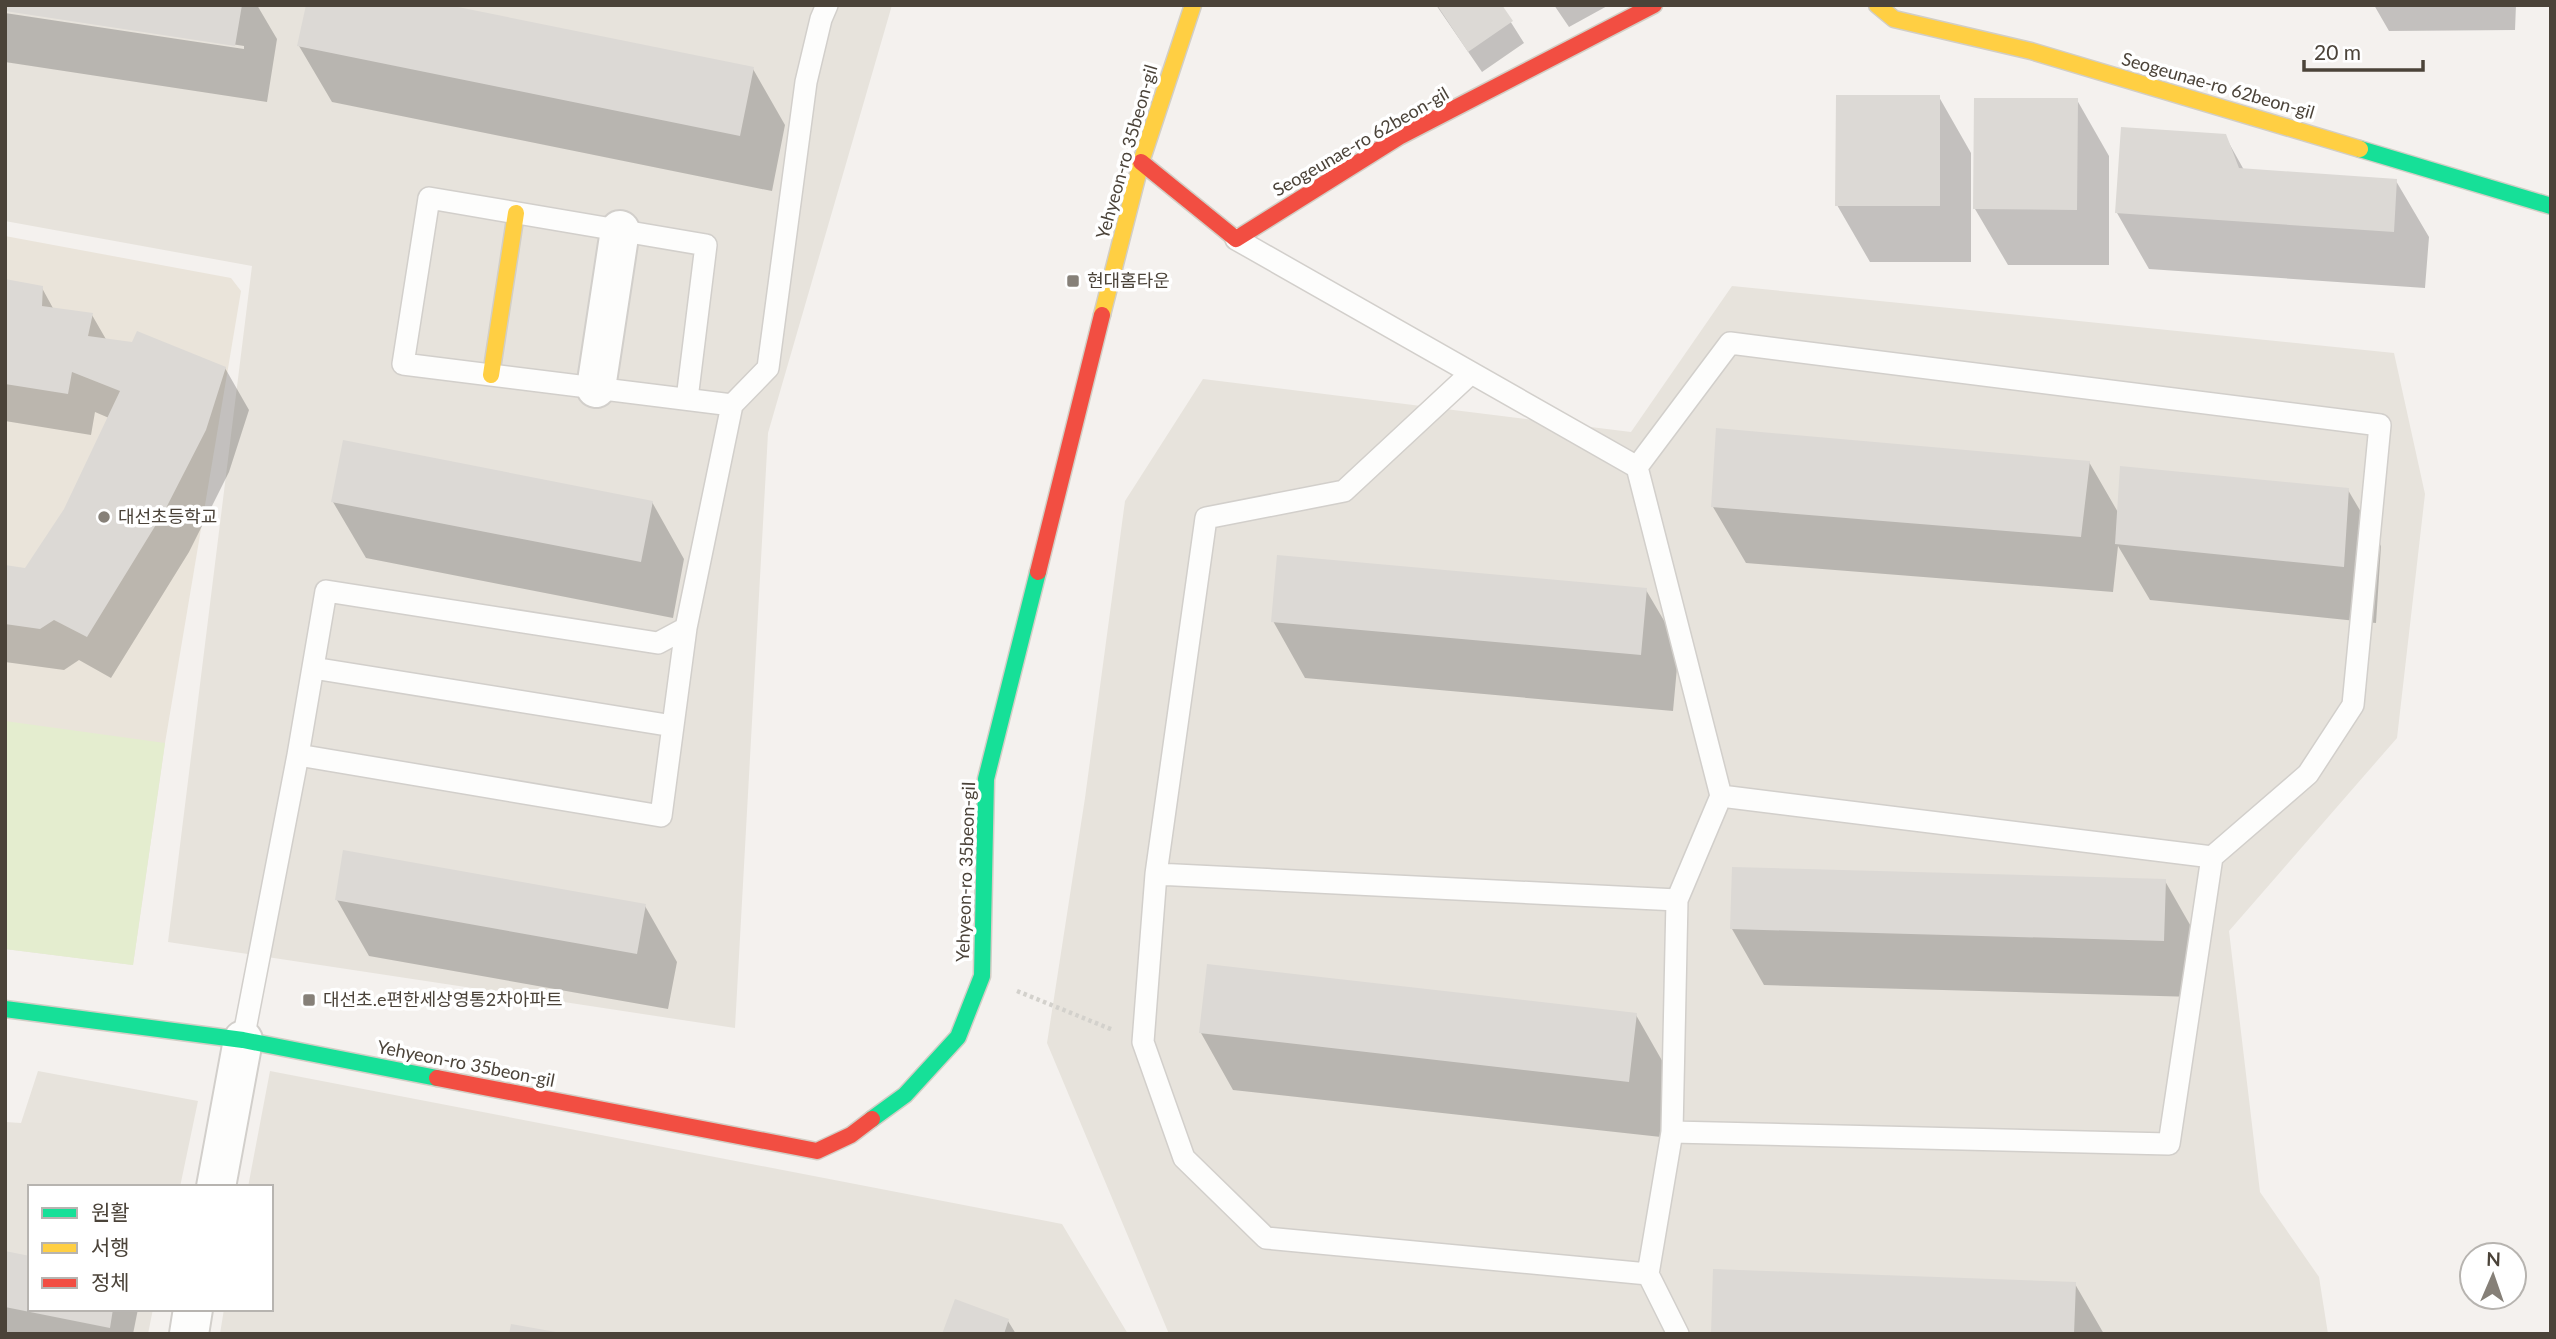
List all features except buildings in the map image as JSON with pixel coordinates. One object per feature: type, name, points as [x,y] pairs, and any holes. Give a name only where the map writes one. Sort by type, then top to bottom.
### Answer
[{"type":"street","name":"Yehyeon-ro 35beon-gil","points":[[5,1009],[243,1040],[817,1152],[851,1135],[905,1095],[958,1037],[982,976],[986,779],[1141,162],[1193,5]]},
{"type":"street","name":"Seogeunae-ro 62beon-gil","points":[[1236,239],[1399,137],[1654,5]]},
{"type":"street","name":"Seogeunae-ro 62beon-gil","points":[[1877,5],[1894,19],[2031,51],[2551,206]]},
{"type":"street","points":[[1141,162],[1236,239]]},
{"type":"street","points":[[491,375],[516,213]]},
{"type":"street","points":[[596,388],[620,230]]},
{"type":"street","points":[[216,1185],[243,1040]]},
{"type":"street","points":[[189,1334],[193,1311]]},
{"type":"lane","points":[[298,755],[662,817],[686,628],[732,405],[768,368],[806,82],[821,19],[827,5]]},
{"type":"lane","points":[[687,399],[706,244],[429,198],[403,364],[732,405]]},
{"type":"lane","points":[[1236,239],[1637,467],[1721,796],[1677,900],[1672,1132],[1648,1274],[1678,1334]]},
{"type":"lane","points":[[1637,467],[1730,343],[2380,425],[2353,705],[2308,774],[2212,857],[2169,1144],[1672,1132]]},
{"type":"lane","points":[[1471,373],[1345,491],[1206,518],[1156,874],[1143,1042],[1184,1158],[1266,1238],[1648,1274]]},
{"type":"lane","points":[[243,1040],[298,755],[326,591],[658,643],[686,628]]},
{"type":"lane","points":[[313,668],[673,726]]},
{"type":"lane","points":[[1721,796],[2212,857]]},
{"type":"lane","points":[[1156,874],[1677,900]]},
{"type":"path","points":[[982,976],[1143,1042]]},
{"type":"shaded area","points":[[5,5],[892,5],[768,433],[735,1028],[168,942],[252,266],[5,221]]},
{"type":"shaded area","name":"대선초등학교","points":[[5,236],[231,278],[241,291],[165,743],[133,965],[5,949]]},
{"type":"shaded area","points":[[1732,286],[2394,353],[2425,494],[2397,738],[2229,931],[2260,1192],[2319,1277],[2328,1334],[1169,1334],[1047,1043],[1085,798],[1125,501],[1203,379],[1631,432]]},
{"type":"shaded area","points":[[38,1071],[198,1101],[180,1185],[28,1185],[28,1311],[153,1311],[148,1334],[5,1334],[5,1122],[21,1123]]},
{"type":"shaded area","points":[[270,1071],[1062,1224],[1128,1334],[220,1334],[224,1311],[273,1311],[273,1185],[248,1185]]},
{"type":"green space","points":[[5,721],[165,743],[133,965],[5,949]]},
{"type":"traffic: fast","points":[[2360,149],[2551,206]]},
{"type":"traffic: fast","points":[[872,1119],[905,1095],[958,1037],[982,976],[986,779],[1038,572]]},
{"type":"traffic: fast","points":[[5,1009],[243,1040],[437,1078]]},
{"type":"traffic: slow","points":[[1102,315],[1141,162],[1193,5]]},
{"type":"traffic: slow","points":[[1877,5],[1894,19],[2031,51],[2360,149]]},
{"type":"traffic: slow","points":[[491,375],[516,213]]},
{"type":"traffic: jam","points":[[1141,162],[1236,239],[1399,137],[1654,5]]},
{"type":"traffic: jam","points":[[1038,572],[1102,315]]},
{"type":"traffic: jam","points":[[437,1078],[817,1151],[851,1135],[872,1119]]},
{"type":"place","name":"현대홈타운","points":[[1073,281]]},
{"type":"place","name":"대선초등학교","points":[[104,517]]},
{"type":"place","name":"대선초.e편한세상영통2차아파트","points":[[309,1000]]}]
